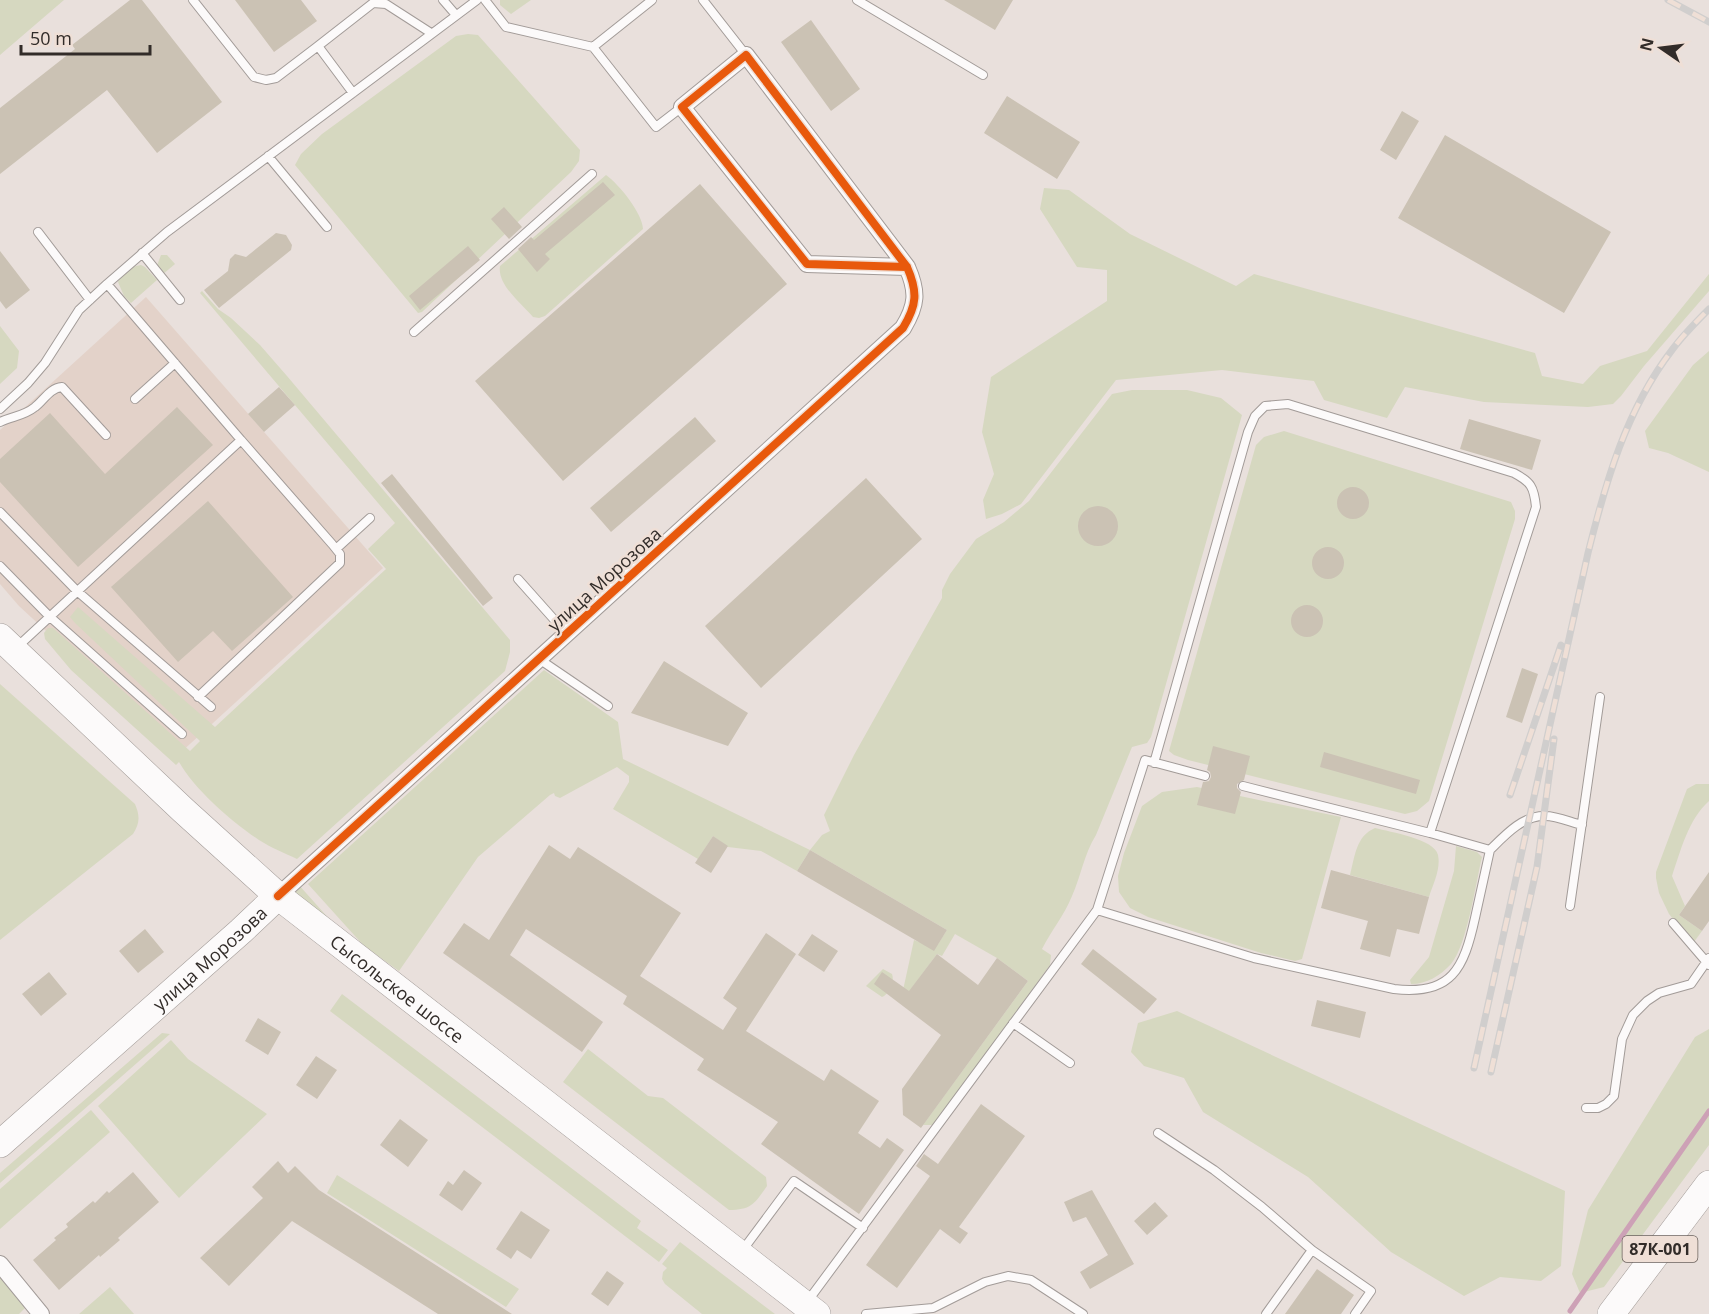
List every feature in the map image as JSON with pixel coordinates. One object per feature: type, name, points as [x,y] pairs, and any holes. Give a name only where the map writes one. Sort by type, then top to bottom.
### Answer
[{"type":"main road","name":"Сысольское шоссе","points":[[7,644],[174,802],[278,896],[811,1309]]},
{"type":"main road","name":"улица Морозова","points":[[0,1144],[242,931],[278,896]]},
{"type":"main road","name":"87К-001","points":[[1611,1314],[1709,1184]]},
{"type":"street","points":[[746,55],[907,267],[807,264],[682,106],[746,55]]},
{"type":"street","name":"улица Морозова","points":[[278,896],[903,328],[912,313],[915,297],[914,282],[907,267]]},
{"type":"street","points":[[0,1263],[41,1314]]},
{"type":"lane","points":[[193,0],[254,77],[266,80],[276,78],[373,3],[387,4],[431,33]]},
{"type":"lane","points":[[443,0],[456,15]]},
{"type":"lane","points":[[0,409],[28,383],[45,363],[79,310],[167,232],[477,0]]},
{"type":"lane","points":[[485,0],[506,27],[592,47],[656,127],[682,106]]},
{"type":"lane","points":[[592,47],[652,0]]},
{"type":"lane","points":[[703,0],[746,55]]},
{"type":"lane","points":[[857,0],[983,75]]},
{"type":"lane","points":[[318,45],[353,93]]},
{"type":"lane","points":[[268,156],[327,227]]},
{"type":"lane","points":[[414,332],[592,174]]},
{"type":"lane","points":[[38,232],[90,300]]},
{"type":"lane","points":[[142,254],[180,300]]},
{"type":"lane","points":[[107,284],[340,554],[340,563],[198,697]]},
{"type":"lane","points":[[135,399],[176,363]]},
{"type":"lane","points":[[0,422],[21,416],[35,408],[56,388],[62,387],[106,435]]},
{"type":"lane","points":[[1154,763],[1248,432],[1255,416],[1265,406],[1277,403],[1288,404],[1514,474],[1527,481],[1533,489],[1536,507],[1430,832]]},
{"type":"lane","points":[[7,644],[50,616],[241,440]]},
{"type":"lane","points":[[0,512],[77,591],[211,707]]},
{"type":"lane","points":[[336,549],[370,518]]},
{"type":"lane","points":[[0,567],[50,616],[182,734]]},
{"type":"lane","points":[[518,579],[567,634]]},
{"type":"lane","points":[[539,659],[608,706]]},
{"type":"lane","points":[[1570,906],[1599,697]]},
{"type":"lane","points":[[811,1309],[863,1228],[1097,910],[1145,760],[1205,776]]},
{"type":"lane","points":[[1242,786],[1430,832],[1490,850]]},
{"type":"lane","points":[[1097,910],[1254,958],[1394,989],[1413,991],[1442,983],[1462,964],[1469,945],[1490,850],[1521,824],[1537,818],[1545,816],[1582,825]]},
{"type":"lane","points":[[1586,1108],[1598,1108],[1614,1096],[1622,1039],[1633,1015],[1659,993],[1692,984],[1708,962],[1673,923]]},
{"type":"lane","points":[[1013,1023],[1070,1063]]},
{"type":"lane","points":[[1158,1133],[1214,1170],[1312,1250],[1371,1291],[1355,1314]]},
{"type":"lane","points":[[740,1254],[794,1181],[863,1228]]},
{"type":"lane","points":[[1266,1314],[1312,1250]]},
{"type":"lane","points":[[866,1314],[936,1311],[985,1282],[1008,1276],[1031,1280],[1083,1314]]},
{"type":"shaded area","points":[[146,297],[383,568],[179,754],[19,606],[0,584],[0,430]]},
{"type":"green space","points":[[0,0],[64,0],[0,55]]},
{"type":"green space","points":[[500,0],[531,0],[511,14],[500,5]]},
{"type":"green space","points":[[478,35],[580,150],[579,161],[571,172],[422,312],[418,313],[295,165],[301,154],[322,134],[456,36]]},
{"type":"green space","points":[[606,175],[629,200],[639,216],[643,229],[545,316],[533,317],[506,287],[500,273],[500,266]]},
{"type":"green space","points":[[1044,188],[1069,190],[1130,234],[1236,286],[1254,274],[1535,353],[1542,376],[1583,384],[1600,366],[1647,351],[1709,274],[1709,291],[1613,404],[1588,407],[1484,402],[1405,387],[1387,418],[1324,400],[1314,381],[1222,370],[1116,380],[1021,504],[986,519],[983,500],[994,474],[982,432],[991,377],[1107,301],[1107,270],[1077,267],[1040,209]]},
{"type":"green space","points":[[161,255],[167,255],[175,264],[162,275],[156,268]]},
{"type":"green space","points":[[141,265],[157,280],[131,303],[124,296],[118,282],[127,270]]},
{"type":"green space","points":[[202,291],[218,309],[260,345],[510,640],[510,652],[505,671],[297,859],[264,843],[226,815],[194,783],[179,762],[176,765],[71,670],[45,639],[44,633],[48,628],[53,628],[190,751],[200,741],[75,623],[70,617],[78,607],[215,727],[386,569],[368,549],[395,523],[200,293]]},
{"type":"green space","points":[[0,326],[19,351],[17,368],[0,384]]},
{"type":"green space","points":[[1709,351],[1709,472],[1668,453],[1649,448],[1645,431],[1693,365]]},
{"type":"green space","points":[[1132,390],[1187,390],[1221,398],[1242,415],[1151,737],[1147,743],[1132,747],[1088,850],[1069,903],[1042,949],[1051,955],[1050,965],[934,1125],[923,1125],[1028,981],[997,958],[955,934],[942,956],[937,954],[900,1004],[914,940],[919,942],[921,939],[938,944],[947,930],[810,850],[822,835],[830,831],[824,815],[854,755],[942,598],[942,590],[950,574],[976,539],[1004,522],[1029,501],[1112,394]]},
{"type":"green space","points":[[1284,431],[1511,502],[1515,511],[1515,519],[1429,801],[1417,811],[1405,814],[1188,760],[1169,751],[1256,445],[1264,437]]},
{"type":"green space","points":[[544,670],[618,722],[623,759],[810,850],[797,871],[761,851],[728,847],[713,836],[698,859],[613,809],[629,782],[629,776],[617,767],[560,798],[554,793],[550,795],[478,857],[399,971],[364,946],[308,884]]},
{"type":"green space","points":[[0,684],[135,804],[138,819],[133,834],[0,940]]},
{"type":"green space","points":[[1696,784],[1709,784],[1709,801],[1690,826],[1672,876],[1685,906],[1679,915],[1702,931],[1694,942],[1669,914],[1659,893],[1656,872],[1687,789]]},
{"type":"green space","points":[[1197,787],[1341,817],[1302,959],[1295,961],[1261,953],[1148,917],[1130,908],[1119,892],[1118,876],[1124,853],[1142,806],[1162,792]]},
{"type":"green space","points":[[1375,828],[1421,840],[1435,849],[1438,855],[1438,866],[1429,897],[1350,875],[1360,841]]},
{"type":"green space","points":[[1456,846],[1477,852],[1482,857],[1462,943],[1451,964],[1442,972],[1428,981],[1411,984],[1410,980],[1429,957],[1454,871]]},
{"type":"green space","points":[[298,884],[348,940],[290,893]]},
{"type":"green space","points":[[883,969],[892,974],[893,981],[889,991],[882,997],[866,986]]},
{"type":"green space","points":[[342,994],[641,1221],[637,1228],[668,1250],[659,1262],[330,1011]]},
{"type":"green space","points":[[1177,1011],[1565,1191],[1561,1266],[1541,1281],[1500,1277],[1464,1296],[1391,1252],[1308,1177],[1203,1112],[1184,1078],[1144,1066],[1131,1052],[1138,1023]]},
{"type":"green space","points":[[1709,1029],[1709,1145],[1604,1287],[1580,1293],[1572,1274],[1588,1210],[1695,1037]]},
{"type":"green space","points":[[162,1033],[170,1034],[0,1183],[0,1173]]},
{"type":"green space","points":[[171,1040],[188,1059],[267,1114],[179,1198],[98,1106]]},
{"type":"green space","points":[[588,1049],[648,1096],[663,1098],[766,1177],[767,1186],[756,1201],[743,1209],[729,1210],[563,1082]]},
{"type":"green space","points":[[91,1110],[110,1132],[0,1229],[0,1189]]},
{"type":"green space","points":[[337,1175],[519,1289],[506,1307],[327,1193]]},
{"type":"green space","points":[[680,1242],[775,1314],[702,1314],[662,1279],[663,1272],[667,1268],[662,1264]]},
{"type":"green space","points":[[0,1275],[26,1307],[19,1314],[0,1314]]},
{"type":"green space","points":[[110,1287],[134,1314],[79,1314]]},
{"type":"building","points":[[130,0],[142,0],[222,102],[157,153],[107,90],[0,174],[0,108],[75,49],[72,45]]},
{"type":"building","points":[[235,0],[301,0],[317,21],[274,52]]},
{"type":"building","points":[[944,0],[1013,0],[995,30]]},
{"type":"building","points":[[811,20],[860,89],[831,111],[781,42]]},
{"type":"building","points":[[1007,96],[1080,142],[1057,179],[984,133]]},
{"type":"building","points":[[1402,111],[1419,121],[1396,160],[1380,150]]},
{"type":"building","points":[[1445,135],[1611,232],[1564,313],[1398,218]]},
{"type":"building","points":[[603,182],[615,195],[545,254],[550,259],[537,272],[518,249],[531,237],[534,240]]},
{"type":"building","points":[[700,184],[787,284],[563,481],[475,381]]},
{"type":"building","points":[[504,207],[522,227],[509,239],[491,219]]},
{"type":"building","points":[[276,233],[286,235],[292,245],[291,250],[219,308],[204,290],[228,271],[230,259],[235,254],[246,257]]},
{"type":"building","points":[[468,246],[480,260],[420,310],[409,296]]},
{"type":"building","points":[[0,251],[30,290],[6,309],[0,301]]},
{"type":"building","points":[[279,387],[295,405],[264,432],[248,414]]},
{"type":"building","points":[[177,407],[213,445],[78,567],[0,482],[0,459],[50,413],[105,474]]},
{"type":"building","points":[[695,417],[716,441],[611,532],[590,508]]},
{"type":"building","points":[[1469,419],[1541,440],[1532,470],[1460,449]]},
{"type":"building","points":[[392,474],[493,598],[483,606],[381,483]]},
{"type":"building","points":[[866,478],[922,539],[761,688],[705,626]]},
{"type":"building","points":[[1353,487],[1364,492],[1369,503],[1364,514],[1353,519],[1342,514],[1337,503],[1342,492]]},
{"type":"building","points":[[208,501],[293,597],[232,651],[213,631],[178,662],[111,587]]},
{"type":"building","points":[[1098,506],[1112,512],[1118,526],[1112,540],[1098,546],[1084,540],[1078,526],[1084,512]]},
{"type":"building","points":[[1328,547],[1339,552],[1344,563],[1339,574],[1328,579],[1317,574],[1312,563],[1317,552]]},
{"type":"building","points":[[1307,605],[1318,610],[1323,621],[1318,632],[1307,637],[1296,632],[1291,621],[1296,610]]},
{"type":"building","points":[[664,661],[748,713],[728,746],[631,713]]},
{"type":"building","points":[[1522,668],[1538,674],[1522,723],[1506,717]]},
{"type":"building","points":[[1213,746],[1250,756],[1244,780],[1237,784],[1241,792],[1235,814],[1197,805],[1203,782],[1209,781],[1211,777],[1207,770]]},
{"type":"building","points":[[1324,752],[1420,780],[1416,794],[1320,767]]},
{"type":"building","points":[[713,836],[728,846],[711,873],[695,863]]},
{"type":"building","points":[[549,845],[570,859],[578,847],[681,913],[640,976],[723,1030],[737,1008],[723,998],[766,933],[796,954],[746,1031],[824,1081],[831,1069],[879,1101],[858,1133],[880,1148],[887,1138],[904,1150],[859,1214],[761,1144],[778,1122],[697,1070],[704,1059],[623,1004],[627,996],[526,929],[510,955],[603,1022],[582,1052],[443,953],[464,923],[489,940]]},
{"type":"building","points":[[810,850],[947,930],[934,951],[797,871]]},
{"type":"building","points":[[1331,870],[1429,897],[1419,934],[1397,929],[1390,957],[1360,949],[1368,921],[1321,908]]},
{"type":"building","points":[[1709,872],[1709,921],[1702,931],[1679,915]]},
{"type":"building","points":[[145,929],[164,952],[138,973],[119,951]]},
{"type":"building","points":[[812,934],[838,951],[824,972],[798,955]]},
{"type":"building","points":[[1093,949],[1157,999],[1144,1014],[1081,964]]},
{"type":"building","points":[[937,954],[978,985],[997,958],[1028,981],[921,1128],[903,1115],[902,1089],[941,1035],[874,984],[882,972],[909,991]]},
{"type":"building","points":[[49,972],[67,994],[41,1016],[22,994]]},
{"type":"building","points":[[1317,1000],[1366,1012],[1360,1038],[1311,1026]]},
{"type":"building","points":[[258,1018],[281,1032],[268,1055],[245,1041]]},
{"type":"building","points":[[316,1056],[337,1070],[317,1099],[296,1085]]},
{"type":"building","points":[[981,1104],[1025,1136],[959,1227],[968,1233],[960,1244],[940,1229],[897,1288],[866,1265],[930,1176],[916,1166],[924,1154],[938,1164]]},
{"type":"building","points":[[400,1119],[428,1140],[408,1167],[380,1145]]},
{"type":"building","points":[[278,1161],[288,1173],[295,1166],[319,1190],[512,1314],[438,1314],[292,1221],[229,1286],[200,1258],[263,1198],[252,1187]]},
{"type":"building","points":[[464,1170],[482,1183],[462,1211],[439,1195],[448,1181],[453,1185]]},
{"type":"building","points":[[133,1172],[159,1202],[118,1238],[120,1240],[59,1290],[33,1260],[68,1227],[66,1224],[93,1201],[95,1203],[107,1191],[109,1193]]},
{"type":"building","points":[[1092,1190],[1134,1264],[1090,1289],[1080,1272],[1108,1255],[1086,1217],[1073,1222],[1064,1202]]},
{"type":"building","points":[[1155,1202],[1168,1216],[1147,1235],[1134,1221]]},
{"type":"building","points":[[521,1211],[550,1230],[531,1259],[517,1250],[511,1259],[496,1249]]},
{"type":"building","points":[[1317,1269],[1354,1295],[1341,1314],[1285,1314]]},
{"type":"building","points":[[607,1271],[624,1283],[608,1306],[591,1294]]},
{"type":"waterway","points":[[1570,1311],[1709,1111]]},
{"type":"railway","points":[[1668,0],[1709,22]]},
{"type":"railway","points":[[1474,1068],[1588,553],[1610,473],[1630,422],[1656,373],[1681,339],[1709,309]]},
{"type":"railway","points":[[1510,795],[1561,645]]},
{"type":"railway","points":[[1491,1072],[1537,867],[1554,739]]},
{"type":"cycle path","points":[[278,896],[903,328],[908,320],[913,305],[914,291],[907,267],[746,55],[682,107],[807,264],[907,267]]}]
